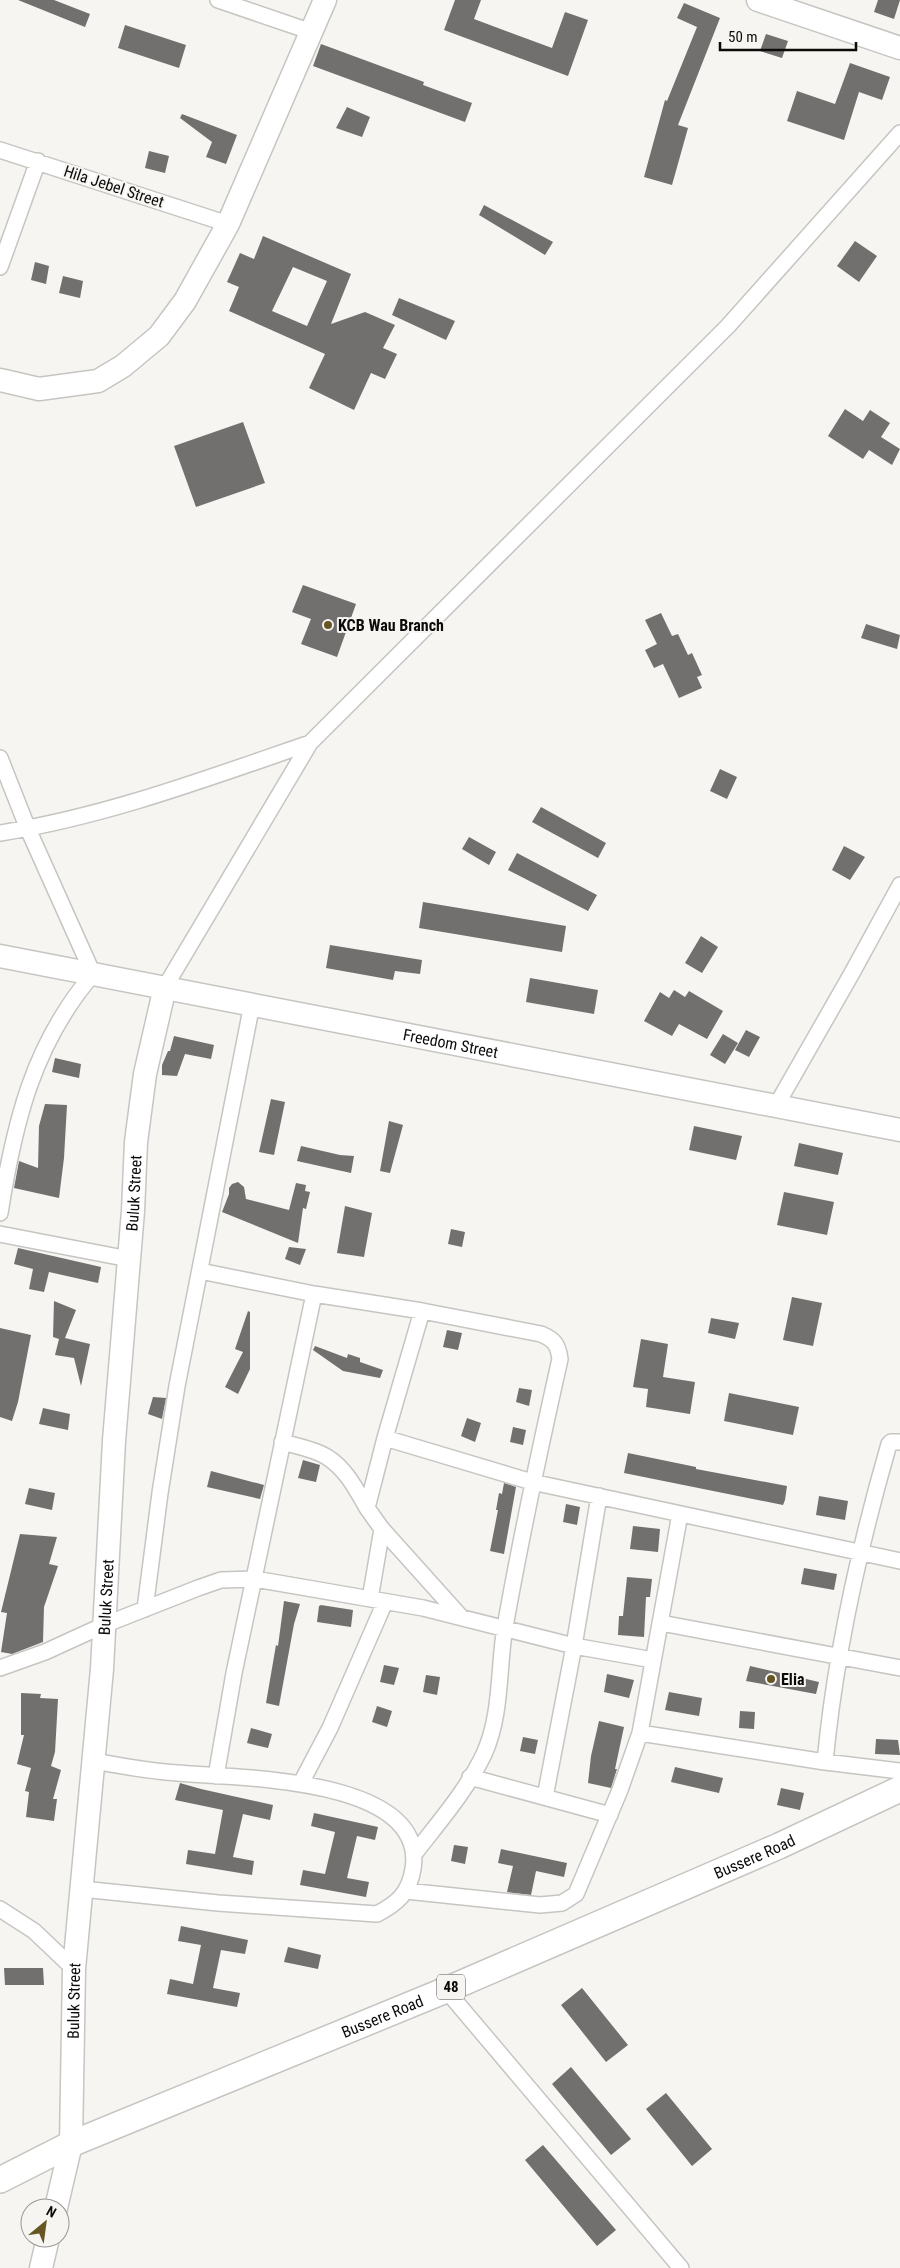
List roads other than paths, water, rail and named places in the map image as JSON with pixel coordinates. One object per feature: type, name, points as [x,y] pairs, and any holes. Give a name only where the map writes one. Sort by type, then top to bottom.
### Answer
[{"type":"main road","name":"Bussere Road","points":[[0,2180],[71,2144],[446,1990],[779,1846],[900,1789]]},
{"type":"street","points":[[218,0],[312,32]]},
{"type":"street","points":[[0,380],[39,389],[98,381],[122,366],[159,336],[185,301],[228,224],[325,0]]},
{"type":"street","points":[[758,0],[900,48]]},
{"type":"street","points":[[165,987],[310,743],[728,326],[900,133]]},
{"type":"street","name":"Hila Jebel Street","points":[[0,150],[228,224]]},
{"type":"street","points":[[0,267],[38,161]]},
{"type":"street","points":[[0,833],[28,829],[153,797],[310,743]]},
{"type":"street","points":[[0,758],[28,829],[93,974],[72,999],[34,1070],[9,1158],[0,1213]]},
{"type":"street","points":[[776,1106],[900,884]]},
{"type":"street","name":"Freedom Street","points":[[0,956],[900,1130]]},
{"type":"street","name":"Buluk Street","points":[[58,2198],[71,2144],[74,1969],[94,1760],[104,1625],[114,1441],[129,1259],[136,1142],[145,1074],[165,987]]},
{"type":"street","points":[[145,1609],[176,1396],[252,1004]]},
{"type":"street","points":[[0,1234],[129,1259]]},
{"type":"street","points":[[200,1271],[314,1294],[422,1311],[541,1334],[553,1340],[559,1348],[560,1360],[532,1482],[505,1630],[492,1725],[484,1753],[470,1777],[415,1853]]},
{"type":"street","points":[[216,1776],[228,1701],[314,1294]]},
{"type":"street","points":[[367,1508],[422,1311]]},
{"type":"street","points":[[385,1438],[532,1482],[900,1560]]},
{"type":"street","points":[[282,1442],[326,1456],[338,1466],[347,1475],[382,1529],[461,1617]]},
{"type":"street","points":[[825,1762],[840,1658],[860,1553],[889,1444],[891,1442],[900,1442]]},
{"type":"street","points":[[545,1796],[574,1646],[599,1496]]},
{"type":"street","points":[[406,1891],[540,1904],[562,1903],[576,1894],[610,1815],[640,1733],[680,1514]]},
{"type":"street","points":[[301,1783],[330,1728],[377,1600],[382,1529]]},
{"type":"street","points":[[0,1668],[45,1652],[104,1625],[221,1580],[255,1579],[461,1617],[505,1630],[574,1646],[653,1660]]},
{"type":"street","points":[[661,1623],[900,1668]]},
{"type":"street","points":[[640,1733],[825,1762],[900,1771]]},
{"type":"street","points":[[82,1889],[218,1903],[377,1914],[395,1905],[406,1891],[413,1870],[415,1853],[409,1836],[393,1819],[377,1806],[359,1797],[301,1783],[134,1769],[94,1760]]},
{"type":"street","points":[[470,1777],[610,1815]]},
{"type":"street","points":[[0,1909],[34,1931],[74,1969]]},
{"type":"street","points":[[446,1990],[680,2268]]},
{"type":"street","points":[[41,2268],[46,2248]]},
{"type":"place","name":"KCB Wau Branch","points":[[328,625]]},
{"type":"place","name":"Elia","points":[[771,1679]]}]
